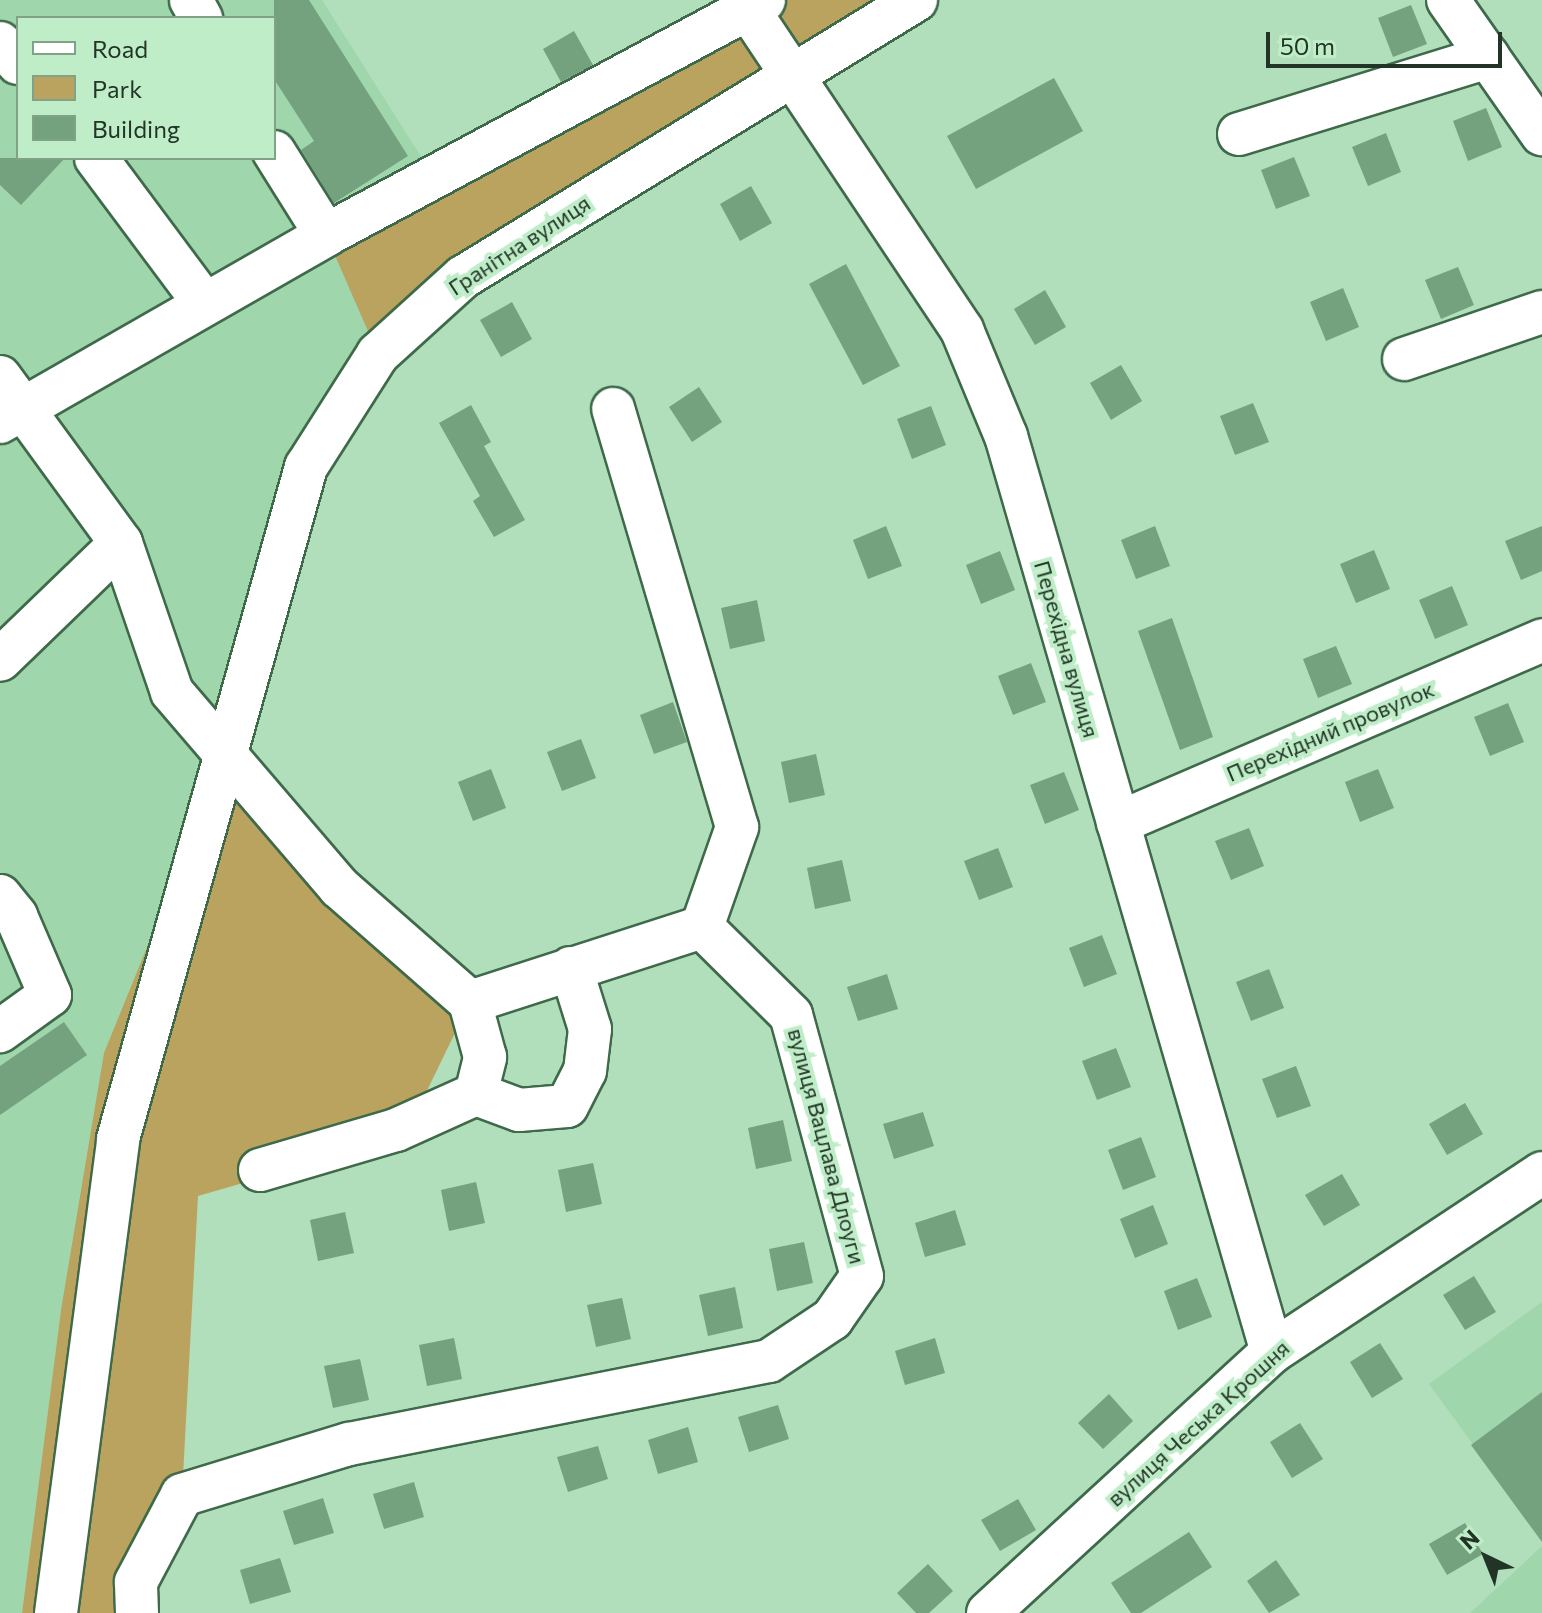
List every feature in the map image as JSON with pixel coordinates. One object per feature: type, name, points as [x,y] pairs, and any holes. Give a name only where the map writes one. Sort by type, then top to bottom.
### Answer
[{"type":"street","name":"Гранітна вулиця","points":[[56,1613],[118,1139],[306,467],[378,354],[463,277],[916,0]]},
{"type":"street","points":[[1448,0],[1542,134]]},
{"type":"street","name":"Перехідна вулиця","points":[[751,3],[791,75],[962,330],[1006,436],[1272,1352]]},
{"type":"street","points":[[476,1094],[485,1057],[470,1002],[339,887],[172,692],[121,543],[8,402],[204,303],[751,3]]},
{"type":"street","points":[[0,43],[16,61]]},
{"type":"street","points":[[1239,134],[1488,57]]},
{"type":"street","points":[[276,155],[326,235]]},
{"type":"street","points":[[97,160],[204,303]]},
{"type":"street","points":[[1404,359],[1542,312]]},
{"type":"street","points":[[470,1002],[702,927],[737,827],[613,409]]},
{"type":"street","points":[[0,660],[121,543]]},
{"type":"street","name":"Перехідний провулок","points":[[1118,823],[1542,640]]},
{"type":"street","points":[[0,896],[16,916],[50,995],[0,1031]]},
{"type":"street","name":"вулиця Вацлава Длоуги","points":[[137,1613],[136,1582],[182,1495],[349,1444],[769,1361],[832,1319],[862,1276],[791,1015],[702,927]]},
{"type":"street","points":[[260,1170],[396,1130],[476,1094],[519,1110],[567,1106],[585,1071],[590,1029],[571,968]]},
{"type":"street","name":"вулиця Чеська Крошня","points":[[988,1613],[1272,1352],[1542,1173]]},
{"type":"shaded area","points":[[0,0],[322,0],[434,177],[378,354],[306,467],[61,1310],[22,1613],[0,1613]]},
{"type":"shaded area","points":[[1542,1302],[1542,1539],[1429,1384]]},
{"type":"shaded area","points":[[1542,1546],[1542,1613],[1470,1613]]},
{"type":"green space","points":[[764,0],[916,0],[378,354],[326,235]]},
{"type":"green space","points":[[226,753],[470,1002],[405,1136],[198,1196],[182,1495],[137,1613],[22,1613],[61,1310],[104,1053]]},
{"type":"building","points":[[274,0],[309,0],[408,156],[334,203],[301,150],[314,141],[276,82]]},
{"type":"building","points":[[1411,5],[1427,44],[1393,57],[1378,18]]},
{"type":"building","points":[[574,31],[593,65],[561,82],[543,49]]},
{"type":"building","points":[[1054,78],[1083,131],[976,189],[947,136]]},
{"type":"building","points":[[1486,108],[1502,147],[1468,161],[1453,121]]},
{"type":"building","points":[[1386,133],[1401,172],[1368,186],[1352,147]]},
{"type":"building","points":[[1294,157],[1310,196],[1276,209],[1261,170]]},
{"type":"building","points":[[0,158],[63,160],[21,205],[0,185]]},
{"type":"building","points":[[751,186],[772,223],[740,241],[720,204]]},
{"type":"building","points":[[846,264],[900,366],[863,385],[809,284]]},
{"type":"building","points":[[1458,267],[1474,305],[1441,319],[1425,280]]},
{"type":"building","points":[[1343,288],[1359,327],[1326,341],[1310,302]]},
{"type":"building","points":[[1045,290],[1066,327],[1035,345],[1014,309]]},
{"type":"building","points":[[512,302],[532,339],[501,357],[480,320]]},
{"type":"building","points":[[1121,365],[1142,401],[1111,420],[1090,383]]},
{"type":"building","points":[[699,387],[722,422],[692,442],[669,407]]},
{"type":"building","points":[[1253,403],[1269,442],[1235,455],[1220,416]]},
{"type":"building","points":[[471,405],[491,442],[484,446],[525,520],[494,537],[473,501],[480,496],[439,423]]},
{"type":"building","points":[[931,406],[946,445],[912,459],[897,419]]},
{"type":"building","points":[[886,526],[902,566],[868,579],[853,540]]},
{"type":"building","points":[[1155,526],[1170,566],[1136,579],[1121,540]]},
{"type":"building","points":[[1542,526],[1542,571],[1521,580],[1505,541]]},
{"type":"building","points":[[1374,550],[1390,589],[1356,603],[1340,564]]},
{"type":"building","points":[[1000,551],[1015,590],[981,604],[966,565]]},
{"type":"building","points":[[1452,586],[1468,625],[1435,639],[1419,600]]},
{"type":"building","points":[[757,600],[765,641],[730,649],[721,608]]},
{"type":"building","points":[[1172,618],[1213,737],[1180,750],[1138,631]]},
{"type":"building","points":[[1336,646],[1352,684],[1318,698],[1303,659]]},
{"type":"building","points":[[1031,663],[1046,702],[1013,715],[998,676]]},
{"type":"building","points":[[673,702],[687,742],[654,754],[640,715]]},
{"type":"building","points":[[1508,703],[1524,742],[1490,756],[1474,717]]},
{"type":"building","points":[[581,739],[596,778],[562,791],[547,752]]},
{"type":"building","points":[[816,754],[825,795],[789,803],[781,762]]},
{"type":"building","points":[[491,769],[506,808],[473,821],[458,782]]},
{"type":"building","points":[[1378,769],[1394,808],[1360,822],[1345,782]]},
{"type":"building","points":[[1064,772],[1079,810],[1045,824],[1030,785]]},
{"type":"building","points":[[1249,828],[1264,866],[1231,880],[1215,841]]},
{"type":"building","points":[[998,848],[1013,887],[979,900],[964,861]]},
{"type":"building","points":[[842,860],[851,901],[815,909],[807,868]]},
{"type":"building","points":[[1102,935],[1117,974],[1084,987],[1069,948]]},
{"type":"building","points":[[1269,969],[1284,1008],[1251,1021],[1236,982]]},
{"type":"building","points":[[887,974],[898,1009],[858,1021],[847,987]]},
{"type":"building","points":[[64,1022],[87,1055],[0,1115],[0,1066]]},
{"type":"building","points":[[1116,1048],[1131,1087],[1097,1100],[1082,1061]]},
{"type":"building","points":[[1296,1066],[1311,1106],[1277,1118],[1262,1079]]},
{"type":"building","points":[[1465,1103],[1483,1134],[1447,1155],[1429,1124]]},
{"type":"building","points":[[923,1112],[934,1146],[894,1159],[883,1124]]},
{"type":"building","points":[[783,1120],[792,1161],[756,1169],[748,1128]]},
{"type":"building","points":[[1141,1137],[1156,1177],[1123,1190],[1108,1150]]},
{"type":"building","points":[[593,1163],[602,1204],[566,1212],[558,1170]]},
{"type":"building","points":[[1342,1174],[1360,1205],[1324,1226],[1305,1195]]},
{"type":"building","points":[[476,1182],[485,1223],[449,1231],[441,1190]]},
{"type":"building","points":[[1153,1205],[1168,1244],[1135,1258],[1120,1219]]},
{"type":"building","points":[[955,1210],[966,1245],[925,1257],[915,1223]]},
{"type":"building","points":[[345,1212],[354,1253],[318,1261],[310,1220]]},
{"type":"building","points":[[804,1242],[813,1283],[777,1291],[769,1249]]},
{"type":"building","points":[[1474,1276],[1496,1312],[1465,1330],[1443,1295]]},
{"type":"building","points":[[1197,1278],[1212,1317],[1178,1330],[1164,1291]]},
{"type":"building","points":[[735,1287],[743,1328],[708,1336],[699,1295]]},
{"type":"building","points":[[622,1298],[631,1339],[596,1347],[587,1305]]},
{"type":"building","points":[[454,1338],[462,1379],[427,1386],[419,1345]]},
{"type":"building","points":[[935,1338],[945,1373],[905,1385],[895,1351]]},
{"type":"building","points":[[1380,1343],[1403,1379],[1372,1398],[1350,1362]]},
{"type":"building","points":[[360,1359],[369,1400],[333,1408],[324,1366]]},
{"type":"building","points":[[1542,1392],[1542,1542],[1471,1445]]},
{"type":"building","points":[[1109,1394],[1133,1421],[1103,1449],[1078,1423]]},
{"type":"building","points":[[778,1405],[789,1439],[749,1452],[738,1417]]},
{"type":"building","points":[[1300,1423],[1323,1459],[1292,1478],[1270,1442]]},
{"type":"building","points":[[688,1427],[698,1462],[658,1474],[648,1440]]},
{"type":"building","points":[[598,1446],[608,1479],[568,1492],[557,1457]]},
{"type":"building","points":[[414,1482],[424,1517],[384,1529],[373,1494]]},
{"type":"building","points":[[323,1498],[334,1533],[294,1545],[283,1511]]},
{"type":"building","points":[[1018,1499],[1036,1530],[1000,1551],[981,1520]]},
{"type":"building","points":[[1465,1523],[1483,1554],[1447,1575],[1429,1544]]},
{"type":"building","points":[[1189,1532],[1212,1567],[1141,1613],[1131,1613],[1111,1583]]},
{"type":"building","points":[[280,1558],[291,1592],[250,1604],[240,1570]]},
{"type":"building","points":[[1276,1560],[1300,1595],[1269,1613],[1247,1581]]},
{"type":"building","points":[[928,1564],[953,1591],[929,1613],[916,1613],[897,1593]]}]
